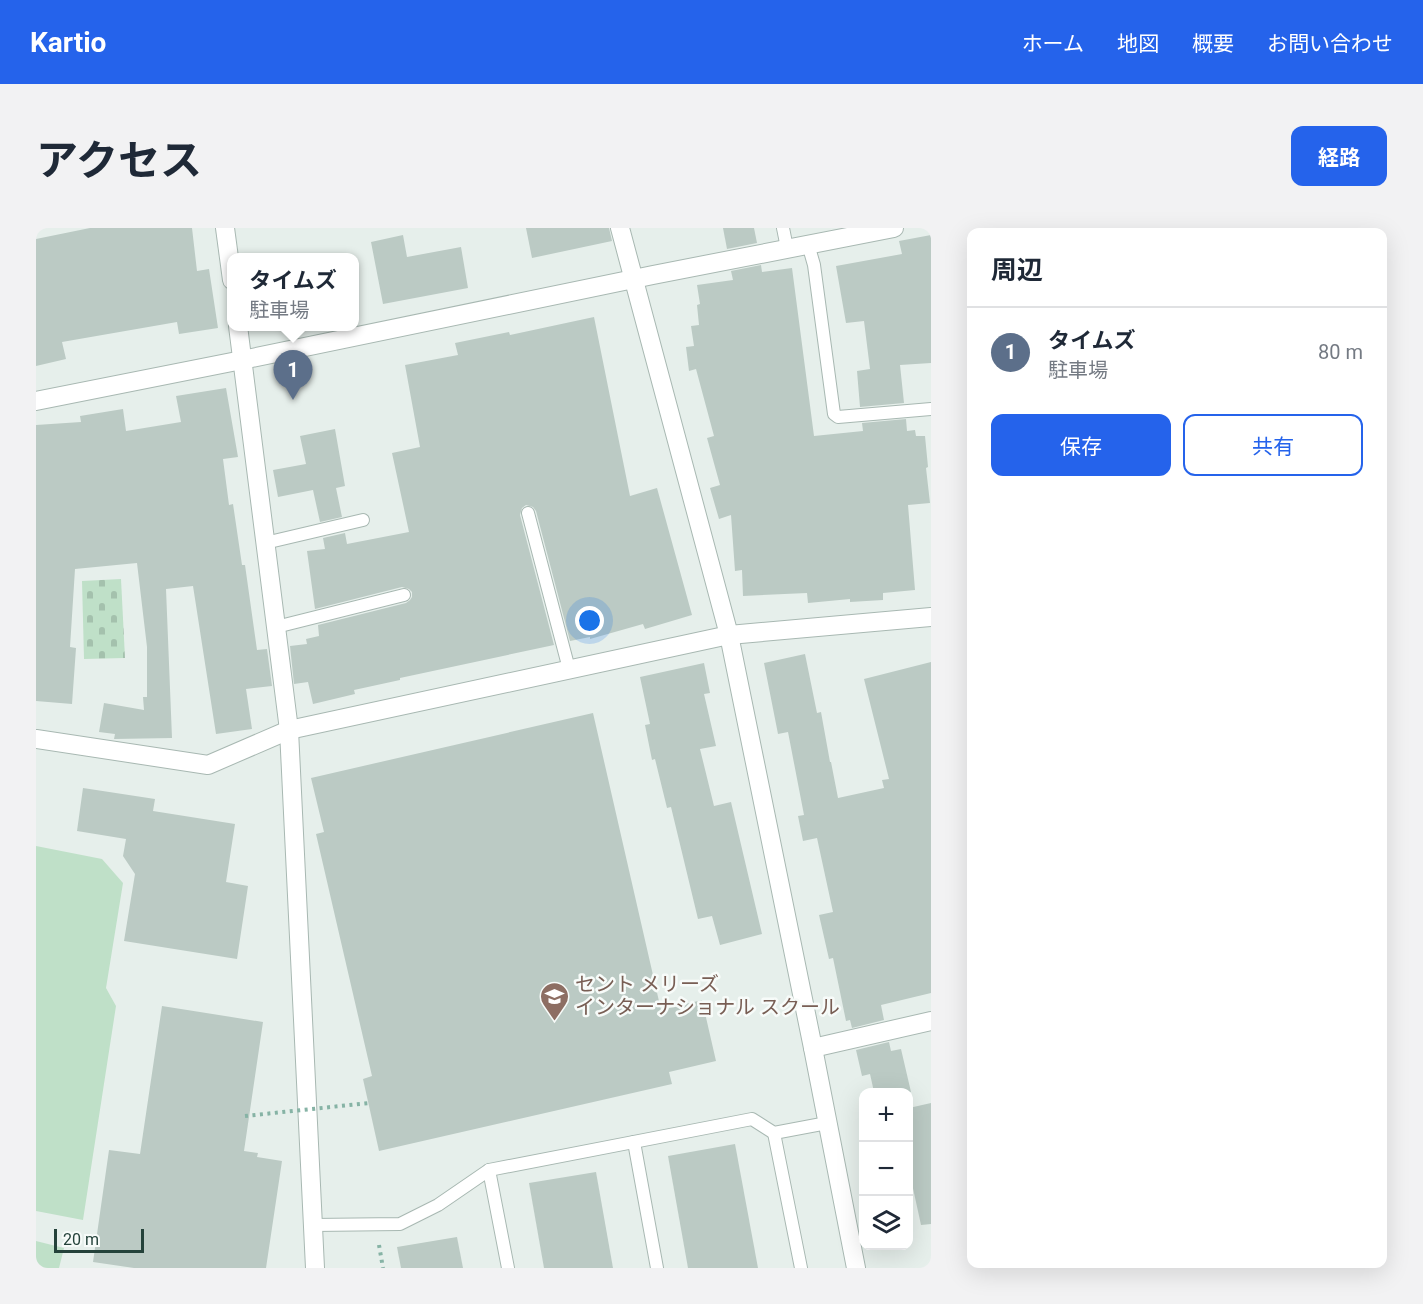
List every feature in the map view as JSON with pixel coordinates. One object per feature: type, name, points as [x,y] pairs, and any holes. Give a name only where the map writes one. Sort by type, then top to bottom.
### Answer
[{"type":"street","points":[[225,228],[228,253]]},
{"type":"street","points":[[620,228],[729,635],[856,1268]]},
{"type":"street","points":[[36,401],[894,228]]},
{"type":"street","points":[[238,331],[289,730],[315,1268]]},
{"type":"street","points":[[36,739],[208,765],[289,730],[729,635],[931,617]]},
{"type":"street","points":[[813,1048],[931,1021]]},
{"type":"lane","points":[[783,228],[787,248]]},
{"type":"lane","points":[[808,244],[814,265],[834,414],[838,417],[931,409]]},
{"type":"lane","points":[[528,513],[569,669]]},
{"type":"lane","points":[[265,543],[363,520]]},
{"type":"lane","points":[[276,627],[404,596]]},
{"type":"lane","points":[[313,1225],[400,1224],[438,1205],[489,1170],[752,1119],[774,1133],[827,1123]]},
{"type":"lane","points":[[774,1133],[801,1268]]},
{"type":"lane","points":[[633,1142],[657,1268]]},
{"type":"lane","points":[[489,1170],[508,1268]]},
{"type":"path","points":[[245,1116],[369,1104]]},
{"type":"green space","points":[[121,579],[125,658],[84,659],[82,581]]},
{"type":"green space","points":[[36,846],[102,859],[123,883],[106,988],[116,1006],[83,1220],[36,1211]]},
{"type":"green space","points":[[36,1241],[64,1248],[59,1268],[36,1268]]},
{"type":"building","points":[[90,228],[192,228],[197,271],[209,269],[218,328],[179,334],[177,322],[62,342],[66,359],[36,366],[36,239]]},
{"type":"building","points":[[526,228],[609,228],[612,241],[532,258]]},
{"type":"building","points":[[723,228],[754,228],[757,243],[727,249]]},
{"type":"building","points":[[403,235],[407,257],[461,247],[468,288],[383,304],[371,242]]},
{"type":"building","points":[[931,235],[931,363],[900,365],[904,403],[860,407],[857,371],[870,369],[864,321],[846,323],[836,266],[902,254],[899,241]]},
{"type":"building","points":[[761,265],[762,272],[792,268],[814,436],[863,431],[862,423],[906,419],[907,431],[915,430],[916,436],[925,436],[930,503],[908,505],[915,590],[883,593],[883,600],[850,602],[850,599],[808,603],[807,593],[743,596],[742,570],[735,571],[731,515],[719,519],[710,488],[720,485],[707,438],[714,436],[696,369],[689,371],[686,347],[694,346],[691,326],[699,325],[697,305],[700,304],[697,285],[733,280],[731,271]]},
{"type":"building","points":[[594,317],[630,496],[657,488],[692,615],[645,629],[643,624],[590,639],[590,637],[570,641],[536,511],[533,507],[526,505],[522,508],[520,515],[554,645],[400,678],[400,680],[354,690],[355,694],[313,704],[308,682],[294,684],[290,646],[307,644],[306,639],[319,636],[318,625],[406,603],[412,597],[409,589],[402,587],[315,609],[307,551],[325,549],[323,538],[345,533],[347,544],[409,532],[392,453],[420,447],[405,365],[458,355],[455,343],[509,332],[510,335]]},
{"type":"building","points":[[226,388],[238,457],[223,459],[229,505],[233,504],[242,565],[245,565],[257,650],[267,649],[272,686],[246,689],[252,729],[216,734],[193,586],[166,589],[172,738],[114,739],[115,734],[99,732],[104,703],[144,710],[143,697],[147,697],[147,647],[137,563],[75,569],[70,647],[76,648],[72,704],[36,701],[36,425],[81,422],[80,416],[123,409],[126,431],[181,422],[176,396]]},
{"type":"building","points":[[335,429],[345,486],[336,488],[342,517],[320,522],[313,490],[278,497],[273,470],[306,464],[300,436]]},
{"type":"building","points":[[805,654],[817,713],[821,712],[838,798],[884,788],[882,780],[889,779],[864,679],[931,662],[931,993],[881,1005],[884,1020],[852,1028],[850,1020],[846,1021],[833,958],[829,959],[819,915],[833,912],[817,838],[803,841],[798,816],[804,815],[788,732],[778,734],[764,663]]},
{"type":"building","points":[[704,663],[710,693],[704,694],[716,746],[700,749],[714,806],[731,802],[762,934],[720,945],[712,916],[698,919],[671,807],[667,808],[655,759],[652,760],[645,725],[650,724],[640,677]]},
{"type":"building","points":[[593,713],[661,1010],[702,1000],[716,1061],[669,1072],[672,1084],[379,1151],[363,1079],[372,1076],[316,834],[324,832],[311,778]]},
{"type":"building","points":[[83,788],[155,799],[153,811],[235,824],[226,882],[248,886],[237,959],[124,941],[135,874],[123,856],[126,839],[77,831]]},
{"type":"building","points":[[162,1006],[263,1022],[244,1151],[258,1153],[257,1157],[282,1161],[266,1268],[134,1268],[93,1262],[109,1150],[140,1154]]},
{"type":"building","points":[[889,1042],[891,1051],[901,1049],[910,1088],[873,1088],[870,1074],[862,1076],[856,1050]]},
{"type":"building","points":[[931,1103],[931,1224],[921,1225],[913,1188],[913,1107]]},
{"type":"building","points":[[735,1144],[758,1268],[688,1268],[668,1156]]},
{"type":"building","points":[[596,1172],[613,1268],[544,1268],[529,1183]]},
{"type":"building","points":[[457,1237],[463,1268],[401,1268],[397,1247]]},
{"type":"place","name":"タイムズ","points":[[293,400]]},
{"type":"place","name":"セント メリーズ インターナショナル スクール","points":[[554,1022]]}]
